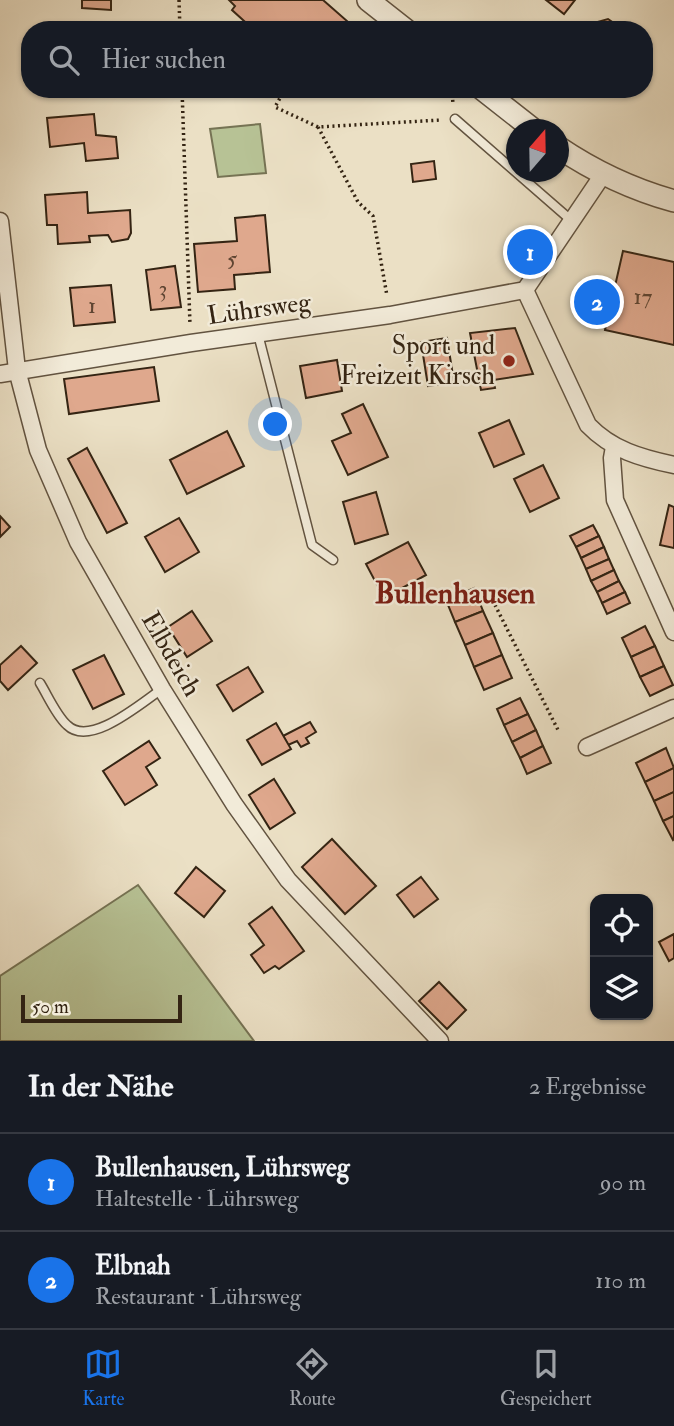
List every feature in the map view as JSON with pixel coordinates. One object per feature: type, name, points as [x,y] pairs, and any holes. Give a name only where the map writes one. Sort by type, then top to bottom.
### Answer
[{"type":"street","points":[[368,0],[396,21]]},
{"type":"street","points":[[385,0],[401,21]]},
{"type":"street","points":[[493,98],[520,119]]},
{"type":"street","points":[[569,154],[603,176],[674,201]]},
{"type":"street","points":[[603,176],[525,290],[588,425],[614,447],[633,455],[674,465]]},
{"type":"street","name":"Elbdeich","points":[[0,221],[17,370],[38,450],[78,542],[162,689],[234,804],[288,880],[440,1041]]},
{"type":"street","name":"Lührsweg","points":[[0,374],[390,315],[525,290]]},
{"type":"street","points":[[614,447],[611,458],[615,500],[674,632]]},
{"type":"street","points":[[587,747],[674,708]]},
{"type":"lane","points":[[455,119],[572,221]]},
{"type":"lane","points":[[258,334],[312,545],[332,560]]},
{"type":"lane","points":[[40,683],[67,726],[82,733],[96,731],[162,689]]},
{"type":"path","points":[[179,0],[180,21]]},
{"type":"path","points":[[182,98],[191,343]]},
{"type":"path","points":[[280,98],[275,107],[318,127],[455,119],[453,98]]},
{"type":"path","points":[[318,127],[358,202],[373,216],[390,315]]},
{"type":"path","points":[[495,605],[559,732]]},
{"type":"green space","points":[[260,124],[266,173],[218,177],[210,129]]},
{"type":"green space","points":[[138,885],[254,1041],[0,1041],[0,976]]},
{"type":"building","points":[[82,0],[111,0],[111,10],[82,8]]},
{"type":"building","points":[[229,0],[323,0],[347,21],[244,21],[232,10],[235,6]]},
{"type":"building","points":[[546,0],[575,0],[564,14]]},
{"type":"building","points":[[94,114],[96,135],[116,137],[118,158],[86,161],[84,143],[50,147],[47,118]]},
{"type":"building","points":[[434,161],[436,179],[413,182],[411,164]]},
{"type":"building","points":[[87,192],[88,213],[130,210],[131,233],[128,239],[112,242],[108,235],[89,236],[90,242],[58,244],[57,225],[47,225],[45,195]]},
{"type":"building","points":[[265,215],[270,272],[234,275],[235,289],[198,292],[194,244],[237,241],[235,218]]},
{"type":"building","points":[[623,251],[674,262],[674,345],[605,330]]},
{"type":"building","points":[[175,266],[181,307],[151,310],[146,270]]},
{"type":"building","points":[[111,285],[115,322],[74,326],[70,288]]},
{"type":"building","points":[[515,328],[533,374],[493,380],[495,388],[481,390],[470,333]]},
{"type":"building","points":[[447,338],[454,382],[428,386],[421,342]]},
{"type":"building","points":[[337,360],[342,391],[306,398],[300,366]]},
{"type":"building","points":[[154,367],[159,401],[69,414],[64,379]]},
{"type":"building","points":[[363,404],[388,457],[348,475],[332,441],[351,433],[342,414]]},
{"type":"building","points":[[509,420],[524,454],[494,467],[479,433]]},
{"type":"building","points":[[227,431],[244,466],[187,494],[170,460]]},
{"type":"building","points":[[87,448],[127,523],[107,533],[68,459]]},
{"type":"building","points":[[543,465],[559,498],[530,512],[514,479]]},
{"type":"building","points":[[376,492],[388,534],[355,544],[343,502]]},
{"type":"building","points":[[669,505],[674,507],[674,548],[660,545]]},
{"type":"building","points":[[0,516],[10,527],[0,537]]},
{"type":"building","points":[[179,518],[199,552],[165,572],[145,537]]},
{"type":"building","points":[[593,525],[599,536],[576,547],[570,536]]},
{"type":"building","points":[[599,536],[604,547],[581,558],[576,547]]},
{"type":"building","points":[[408,542],[426,575],[384,598],[366,564]]},
{"type":"building","points":[[604,547],[609,559],[586,569],[581,558]]},
{"type":"building","points":[[609,559],[614,570],[591,581],[586,569]]},
{"type":"building","points":[[614,570],[619,581],[597,592],[591,581]]},
{"type":"building","points":[[619,581],[625,592],[602,603],[597,592]]},
{"type":"building","points":[[474,588],[483,611],[455,622],[446,600]]},
{"type":"building","points":[[625,592],[630,603],[607,614],[602,603]]},
{"type":"building","points":[[192,611],[212,641],[187,657],[168,627]]},
{"type":"building","points":[[483,611],[493,633],[465,645],[455,622]]},
{"type":"building","points":[[645,626],[655,646],[631,657],[622,638]]},
{"type":"building","points":[[493,633],[502,655],[474,667],[465,645]]},
{"type":"building","points":[[21,646],[37,663],[8,690],[0,681],[0,665]]},
{"type":"building","points":[[655,646],[664,666],[640,677],[631,657]]},
{"type":"building","points":[[104,655],[124,694],[93,709],[73,670]]},
{"type":"building","points":[[502,655],[512,678],[484,690],[474,667]]},
{"type":"building","points":[[664,666],[673,685],[650,696],[640,677]]},
{"type":"building","points":[[248,667],[263,692],[233,711],[217,685]]},
{"type":"building","points":[[520,698],[528,714],[504,725],[497,709]]},
{"type":"building","points":[[528,714],[536,730],[512,742],[504,725]]},
{"type":"building","points":[[310,722],[316,732],[306,738],[309,743],[301,747],[297,741],[288,745],[283,736]]},
{"type":"building","points":[[276,723],[291,749],[262,765],[247,740]]},
{"type":"building","points":[[536,730],[543,746],[520,758],[512,742]]},
{"type":"building","points":[[149,741],[160,758],[146,767],[157,785],[125,805],[103,771]]},
{"type":"building","points":[[543,746],[551,763],[527,774],[520,758]]},
{"type":"building","points":[[666,748],[674,768],[645,782],[636,763]]},
{"type":"building","points":[[674,768],[674,792],[654,801],[645,782]]},
{"type":"building","points":[[274,779],[295,813],[270,829],[249,795]]},
{"type":"building","points":[[674,792],[674,816],[663,821],[654,801]]},
{"type":"building","points":[[674,816],[674,839],[673,840],[663,821]]},
{"type":"building","points":[[332,839],[376,886],[345,914],[302,867]]},
{"type":"building","points":[[196,867],[225,891],[204,917],[175,893]]},
{"type":"building","points":[[421,877],[438,899],[414,917],[397,895]]},
{"type":"building","points":[[272,907],[304,951],[279,969],[275,966],[264,973],[251,955],[264,945],[249,924]]},
{"type":"building","points":[[674,934],[674,958],[669,961],[659,942]]},
{"type":"building","points":[[439,982],[466,1010],[447,1029],[419,1001]]},
{"type":"place","name":"Bullenhausen, Lührsweg","points":[[530,252]]},
{"type":"place","name":"Elbnah","points":[[597,302]]},
{"type":"place","name":"Sport und Freizeit Kirsch","points":[[509,361]]},
{"type":"district","name":"Bullenhausen","points":[[455,593]]}]
